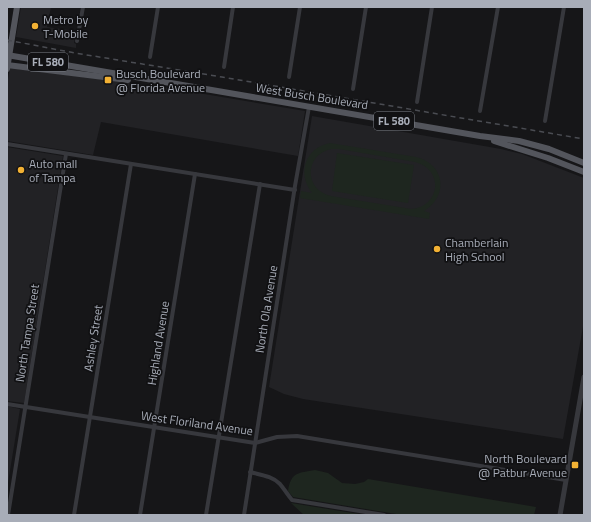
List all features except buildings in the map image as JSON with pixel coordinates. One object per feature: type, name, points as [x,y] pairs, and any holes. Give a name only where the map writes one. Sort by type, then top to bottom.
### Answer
[{"type":"main road","points":[[7,66],[17,7]]},
{"type":"main road","name":"West Busch Boulevard","points":[[8,55],[480,136],[519,141],[550,149],[584,163]]},
{"type":"main road","name":"West Busch Boulevard","points":[[7,66],[125,80],[165,82]]},
{"type":"main road","name":"West Busch Boulevard","points":[[480,136],[548,158],[584,172]]},
{"type":"street","points":[[77,41],[83,7]]},
{"type":"street","points":[[150,57],[158,7]]},
{"type":"street","points":[[224,67],[233,7]]},
{"type":"street","points":[[289,77],[300,7]]},
{"type":"street","points":[[353,89],[366,7]]},
{"type":"street","points":[[417,102],[432,7]]},
{"type":"street","points":[[480,111],[498,7]]},
{"type":"street","points":[[545,121],[564,7]]},
{"type":"street","name":"North Ola Avenue","points":[[244,515],[309,107]]},
{"type":"street","points":[[7,144],[295,190]]},
{"type":"street","name":"North Tampa Street","points":[[8,515],[66,154]]},
{"type":"street","name":"Ashley Street","points":[[74,515],[131,164]]},
{"type":"street","name":"Highland Avenue","points":[[140,515],[195,174]]},
{"type":"street","points":[[206,515],[260,184]]},
{"type":"street","points":[[560,515],[584,376]]},
{"type":"street","name":"West Floriland Avenue","points":[[7,404],[255,443],[277,437],[297,436],[566,480]]},
{"type":"street","points":[[250,472],[274,479],[280,484],[292,500],[384,515]]},
{"type":"shaded area","points":[[21,7],[51,7],[47,27],[76,31],[74,43],[76,44],[76,48],[16,37]]},
{"type":"shaded area","points":[[10,68],[163,87],[305,111],[298,156],[101,122],[93,155],[7,141],[7,84]]},
{"type":"shaded area","name":"Chamberlain High School","points":[[312,116],[501,149],[522,154],[584,178],[584,321],[563,439],[303,399],[284,394],[269,387]]},
{"type":"shaded area","points":[[330,143],[416,157],[426,161],[433,166],[438,173],[440,181],[440,189],[437,197],[432,205],[424,211],[430,213],[429,219],[300,198],[301,191],[312,193],[307,185],[305,177],[306,162],[309,156],[321,146]],"holes":[[[331,149],[339,149],[415,162],[424,166],[431,172],[434,179],[435,187],[433,195],[428,202],[421,207],[411,209],[331,196],[322,193],[312,180],[312,165],[322,152]]]},
{"type":"shaded area","points":[[7,147],[63,156],[24,403],[7,401]]},
{"type":"shaded area","points":[[337,153],[414,165],[408,203],[332,191]]},
{"type":"shaded area","points":[[7,406],[20,409],[7,489]]},
{"type":"shaded area","points":[[315,470],[328,473],[342,483],[355,484],[364,482],[368,479],[536,507],[534,515],[402,515],[293,497],[288,491],[293,477],[296,474]]},
{"type":"shaded area","points":[[291,503],[365,515],[304,515]]},
{"type":"railway","points":[[7,40],[75,53],[584,139]]},
{"type":"place","name":"Metro by T-Mobile","points":[[35,26]]},
{"type":"place","name":"Busch Boulevard @ Florida Avenue","points":[[108,80]]},
{"type":"place","name":"Auto mall of Tampa","points":[[21,170]]},
{"type":"place","name":"Chamberlain High School","points":[[437,249]]},
{"type":"place","name":"North Boulevard @ Patbur Avenue","points":[[575,465]]}]
